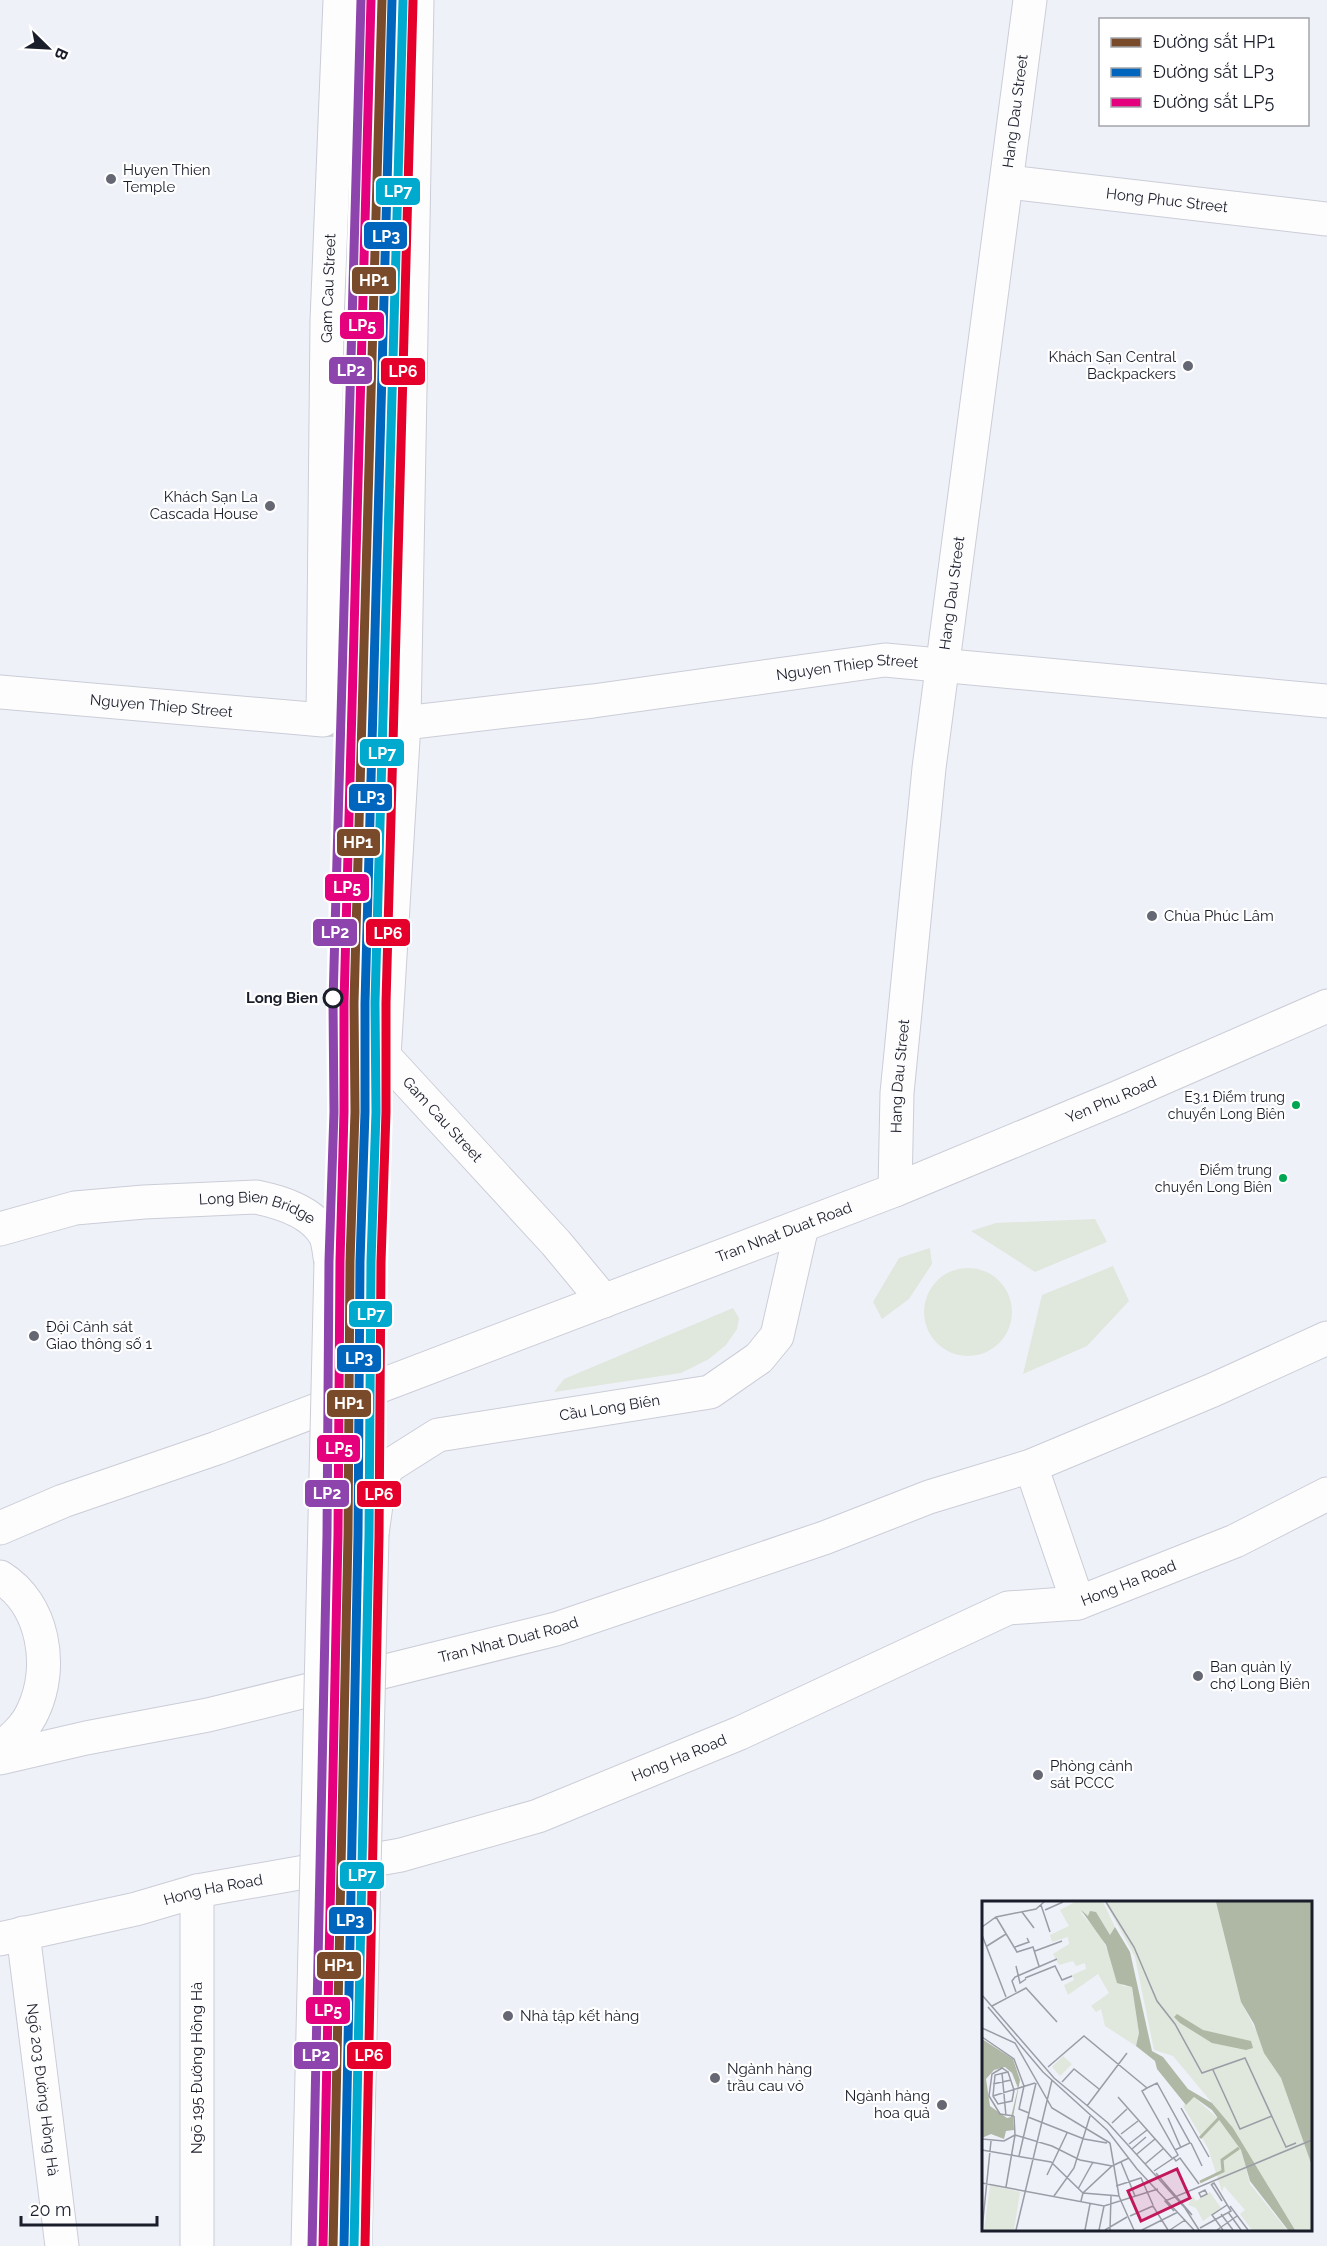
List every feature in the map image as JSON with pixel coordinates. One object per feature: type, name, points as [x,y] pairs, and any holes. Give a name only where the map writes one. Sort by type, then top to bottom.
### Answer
[{"type":"street","name":"Gam Cau Street","points":[[323,720],[327,321],[340,0]]},
{"type":"street","name":"Gam Cau Street","points":[[417,0],[404,723],[384,1056],[556,1243],[604,1301]]},
{"type":"street","name":"Hang Dau Street","points":[[895,1190],[898,1082],[929,768],[1008,182],[1030,0]]},
{"type":"street","name":"Hong Phuc Street","points":[[1008,182],[1327,219]]},
{"type":"street","name":"Nguyen Thiep Street","points":[[404,723],[593,701],[885,660],[1327,701]]},
{"type":"street","name":"Nguyen Thiep Street","points":[[0,692],[323,720]]},
{"type":"street","name":"Yen Phu Road","points":[[895,1190],[1119,1098],[1327,1006]]},
{"type":"street","name":"Tran Nhat Duat Road","points":[[0,1528],[63,1501],[217,1448],[895,1190]]},
{"type":"street","name":"Long Bien Bridge","points":[[0,1229],[75,1208],[144,1202],[256,1197],[272,1200],[307,1215],[325,1235],[331,1262],[308,2246]]},
{"type":"street","name":"Cầu Long Biên","points":[[355,2246],[372,1534],[379,1483],[389,1466],[438,1435],[710,1392],[759,1358],[777,1336],[802,1226]]},
{"type":"street","points":[[1078,1603],[1016,1469],[1213,1390],[1327,1338]]},
{"type":"street","name":"Tran Nhat Duat Road","points":[[0,1758],[86,1738],[208,1715],[556,1629],[813,1542],[929,1497],[1016,1469]]},
{"type":"street","name":"Hong Ha Road","points":[[11,1936],[136,1909],[197,1891],[401,1855],[538,1816],[740,1732],[1008,1608],[1078,1603],[1235,1541],[1327,1494]]},
{"type":"street","points":[[0,1577],[8,1582],[26,1603],[39,1628],[44,1656],[42,1685],[33,1712],[17,1736],[0,1749]]},
{"type":"street","name":"Ngõ 195 Đường Hồng Hà","points":[[196,2246],[197,1891]]},
{"type":"street","name":"Ngõ 203 Đường Hồng Hà","points":[[11,1936],[62,2246]]},
{"type":"shaded area","points":[[1095,1219],[1107,1242],[1035,1272],[971,1231],[996,1223]]},
{"type":"shaded area","points":[[930,1248],[932,1264],[909,1299],[882,1319],[873,1302],[899,1258]]},
{"type":"shaded area","points":[[1113,1266],[1129,1301],[1087,1346],[1023,1374],[1042,1295]]},
{"type":"shaded area","points":[[968,1268],[993,1275],[1005,1287],[1012,1312],[1005,1337],[993,1349],[968,1356],[943,1349],[931,1337],[924,1312],[931,1287],[943,1275]]},
{"type":"shaded area","points":[[733,1308],[739,1318],[737,1329],[726,1345],[709,1359],[681,1373],[554,1392],[564,1379]]},
{"type":"tunnel","points":[[323,720],[404,723]]},
{"type":"rail line","name":"LP5","points":[[323,2246],[338,1535],[344,1003],[371,0]]},
{"type":"rail line","name":"HP1","points":[[333,2246],[348,1535],[350,1261],[355,1112],[354,1003],[382,0]]},
{"type":"rail line","name":"LP3","points":[[344,2246],[358,1535],[365,1003],[392,0]]},
{"type":"transit line","name":"LP2","points":[[312,2246],[327,1535],[329,1261],[334,1112],[333,1002],[361,0]]},
{"type":"transit line","name":"LP7","points":[[354,2246],[369,1535],[371,1261],[376,1112],[375,1003],[403,1]]},
{"type":"transit line","name":"LP6","points":[[365,2246],[379,1536],[386,1003],[413,1]]},
{"type":"place","name":"Huyen Thien Temple","points":[[111,179]]},
{"type":"place","name":"Khách Sạn Central Backpackers","points":[[1188,366]]},
{"type":"place","name":"Khách Sạn La Cascada House","points":[[270,506]]},
{"type":"place","name":"Chùa Phúc Lâm","points":[[1152,916]]},
{"type":"place","name":"Long Bien","points":[[333,998]]},
{"type":"place","name":"E3.1 Điểm trung chuyển Long Biên","points":[[1296,1105]]},
{"type":"place","name":"Điểm trung chuyển Long Biên","points":[[1283,1178]]},
{"type":"place","name":"Đội Cảnh sát Giao thông số 1","points":[[34,1336]]},
{"type":"place","name":"Ban quản lý chợ Long Biên","points":[[1198,1676]]},
{"type":"place","name":"Phòng cảnh sát PCCC","points":[[1038,1775]]},
{"type":"place","name":"Nhà tập kết hàng","points":[[508,2016]]},
{"type":"place","name":"Ngành hàng trầu cau vỏ","points":[[715,2078]]},
{"type":"place","name":"Ngành hàng hoa quả","points":[[942,2105]]}]
